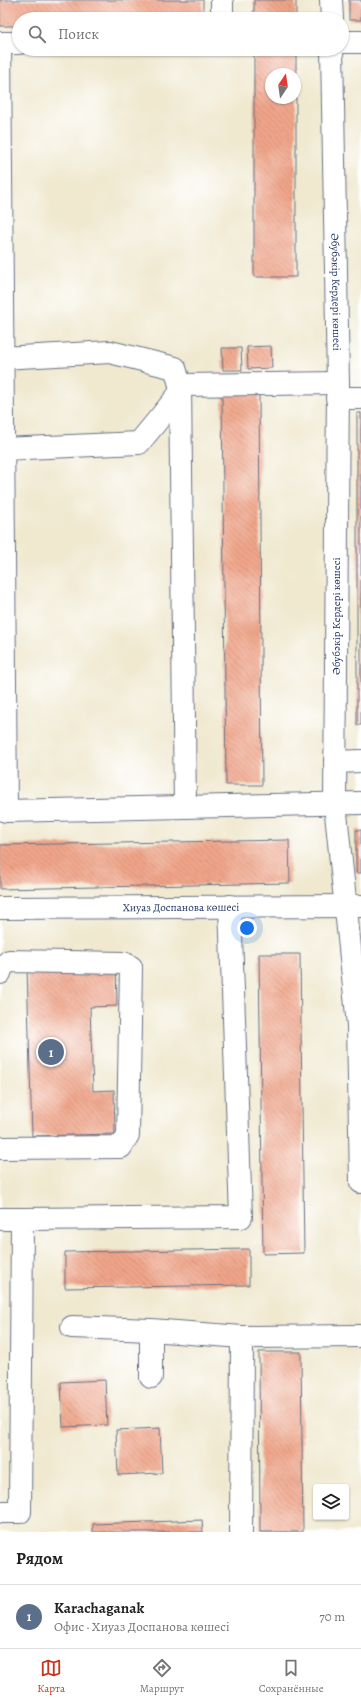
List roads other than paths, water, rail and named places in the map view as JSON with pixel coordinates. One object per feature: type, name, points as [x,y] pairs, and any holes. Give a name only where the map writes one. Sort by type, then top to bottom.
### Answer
[{"type":"street","points":[[222,0],[222,12]]},
{"type":"street","points":[[331,0],[332,12]]},
{"type":"street","points":[[349,42],[361,42]]},
{"type":"street","points":[[12,43],[0,43],[3,449],[3,789],[6,811],[361,803]]},
{"type":"street","name":"Әбубәкір Кердері көшесі","points":[[332,56],[338,391],[335,804],[354,906],[361,1182]]},
{"type":"street","points":[[2,358],[110,352],[175,368],[180,389],[185,807]]},
{"type":"street","points":[[180,389],[338,391],[361,398]]},
{"type":"street","points":[[3,449],[139,443],[180,389]]},
{"type":"street","points":[[335,762],[361,762]]},
{"type":"street","points":[[0,1220],[241,1217],[230,906]]},
{"type":"street","name":"Хиуаз Доспанова көшесі","points":[[0,908],[354,906]]},
{"type":"street","points":[[0,972],[2,967],[9,961],[124,963],[131,967],[128,1136],[121,1147],[0,1148]]},
{"type":"street","points":[[0,1512],[20,1512],[22,1219]]},
{"type":"street","points":[[72,1327],[151,1330],[242,1337],[361,1336]]},
{"type":"street","points":[[151,1330],[151,1377]]},
{"type":"street","points":[[241,1532],[242,1337]]},
{"type":"place","name":"Karachaganak","points":[[51,1052]]}]
